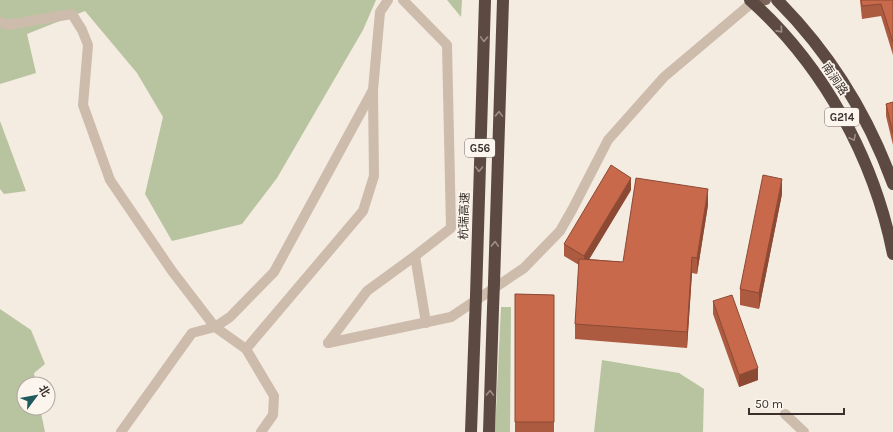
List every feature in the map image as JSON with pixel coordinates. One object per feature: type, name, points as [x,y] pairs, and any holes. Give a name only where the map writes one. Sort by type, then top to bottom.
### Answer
[{"type":"highway","name":"杭瑞高速","points":[[471,432],[485,0]]},
{"type":"highway","name":"G56","points":[[489,432],[503,0]]},
{"type":"highway","name":"南涧路","points":[[777,0],[821,50],[851,95],[877,143],[893,184]]},
{"type":"highway","name":"南涧路","points":[[752,1],[773,22],[802,57],[835,105],[854,139],[870,175],[893,254]]},
{"type":"main road","points":[[752,1],[766,0]]},
{"type":"street","points":[[246,349],[363,211],[374,176],[373,90],[380,12],[388,0]]},
{"type":"street","points":[[402,0],[447,45],[450,228],[367,291],[328,343],[450,317],[524,268],[560,232],[608,140],[664,77],[752,1]]},
{"type":"street","points":[[0,22],[7,25],[72,14],[82,30],[88,45],[83,105],[110,180],[172,271],[214,327],[246,349],[274,396],[273,415],[261,432]]},
{"type":"street","points":[[121,432],[192,333],[214,327],[230,317],[274,272],[373,90]]},
{"type":"street","points":[[415,256],[426,322]]},
{"type":"street","points":[[785,414],[804,432]]},
{"type":"green space","points":[[0,0],[376,0],[363,30],[277,178],[242,224],[172,241],[145,194],[163,117],[137,73],[85,11],[27,34],[36,73],[0,84]]},
{"type":"green space","points":[[447,0],[462,0],[461,17]]},
{"type":"green space","points":[[0,121],[26,191],[4,194],[0,189]]},
{"type":"green space","points":[[501,307],[511,307],[510,432],[495,432]]},
{"type":"green space","points":[[0,309],[31,330],[45,364],[34,373],[35,376],[16,376],[16,416],[42,416],[45,432],[0,432]]},
{"type":"green space","points":[[602,360],[679,373],[704,389],[703,432],[594,432]]},
{"type":"building","points":[[861,0],[893,0],[893,42],[881,4],[862,6]]},
{"type":"building","points":[[893,102],[893,133],[886,104]]},
{"type":"building","points":[[611,165],[631,178],[584,256],[564,244]]},
{"type":"building","points":[[763,175],[782,179],[759,293],[740,289]]},
{"type":"building","points":[[636,178],[708,189],[697,258],[692,257],[687,332],[575,324],[579,259],[623,262]]},
{"type":"building","points":[[515,294],[554,295],[554,422],[515,422]]},
{"type":"building","points":[[732,295],[758,368],[739,375],[713,301]]}]
